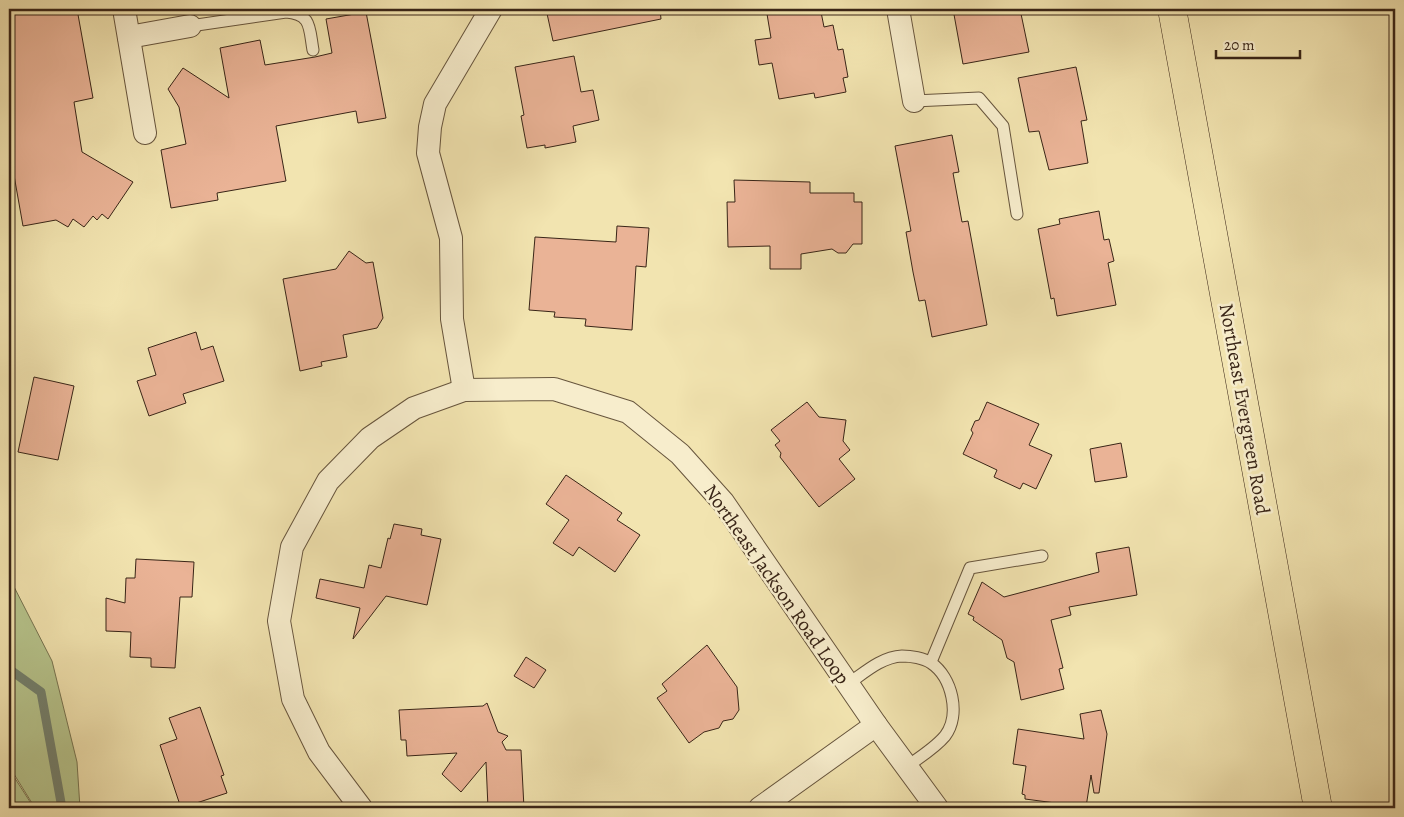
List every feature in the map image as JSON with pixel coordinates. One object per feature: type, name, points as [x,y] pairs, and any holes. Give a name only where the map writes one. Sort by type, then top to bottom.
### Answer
[{"type":"main road","name":"Northeast Evergreen Road","points":[[1172,9],[1318,808]]},
{"type":"street","points":[[124,9],[145,133]]},
{"type":"street","points":[[464,390],[452,319],[451,238],[428,153],[430,127],[435,104],[490,9]]},
{"type":"street","points":[[898,9],[914,101]]},
{"type":"street","points":[[129,36],[190,26]]},
{"type":"street","name":"Northeast Jackson Road Loop","points":[[361,808],[320,752],[293,699],[279,621],[292,547],[328,480],[370,438],[414,408],[464,390],[554,388],[628,412],[680,454],[723,502],[876,725],[936,808]]},
{"type":"street","points":[[760,808],[876,725]]},
{"type":"lane","points":[[190,26],[286,12],[298,13],[306,19],[313,50]]},
{"type":"lane","points":[[914,101],[979,98],[1002,126],[1017,214]]},
{"type":"lane","points":[[931,662],[970,568],[1042,556]]},
{"type":"lane","points":[[848,684],[870,668],[888,659],[901,656],[920,658],[931,662],[940,670],[951,693],[954,707],[951,722],[945,735],[906,767]]},
{"type":"green space","points":[[9,577],[52,661],[77,762],[80,808],[35,808],[9,766]]},
{"type":"green space","points":[[9,769],[34,808],[9,808]]},
{"type":"building","points":[[9,9],[77,9],[93,98],[74,102],[82,152],[133,182],[108,219],[102,214],[97,220],[93,216],[84,227],[73,219],[68,227],[56,220],[23,226],[12,164],[9,164]]},
{"type":"building","points":[[546,9],[660,9],[661,19],[553,41]]},
{"type":"building","points":[[805,9],[806,14],[821,12],[824,27],[833,25],[838,50],[843,49],[848,77],[843,78],[846,92],[815,98],[814,93],[779,99],[772,63],[759,65],[755,40],[771,38],[767,14]]},
{"type":"building","points":[[953,9],[1020,9],[1029,52],[963,64]]},
{"type":"building","points":[[366,12],[386,118],[358,123],[356,111],[276,126],[286,181],[217,193],[218,200],[171,208],[161,150],[186,144],[179,107],[168,89],[183,68],[229,98],[220,48],[260,40],[265,65],[332,53],[326,19]]},
{"type":"building","points":[[574,56],[581,92],[593,90],[599,120],[573,126],[576,142],[545,148],[545,145],[527,148],[521,116],[524,115],[515,67]]},
{"type":"building","points":[[1076,67],[1087,120],[1081,121],[1088,163],[1049,170],[1039,131],[1029,132],[1018,78]]},
{"type":"building","points":[[952,135],[959,172],[953,173],[962,222],[968,221],[987,325],[932,337],[925,300],[919,301],[913,272],[906,232],[911,231],[895,146]]},
{"type":"building","points":[[734,180],[810,182],[810,193],[854,193],[854,202],[862,202],[862,244],[853,244],[846,253],[838,253],[832,249],[801,254],[801,269],[770,269],[770,246],[728,247],[727,202],[735,202]]},
{"type":"building","points":[[1099,211],[1104,240],[1109,239],[1114,261],[1108,263],[1116,305],[1057,316],[1054,298],[1051,299],[1038,229],[1060,224],[1059,219]]},
{"type":"building","points":[[617,226],[649,228],[646,267],[636,266],[632,330],[585,326],[586,319],[554,317],[555,312],[529,310],[535,237],[616,242]]},
{"type":"building","points":[[349,251],[366,263],[373,262],[383,318],[377,328],[343,335],[347,357],[321,362],[322,366],[300,371],[283,279],[336,269]]},
{"type":"building","points":[[196,332],[201,350],[213,346],[224,381],[183,394],[186,403],[149,416],[137,381],[156,375],[148,348]]},
{"type":"building","points":[[34,377],[74,386],[58,460],[18,452]]},
{"type":"building","points":[[807,402],[819,417],[846,420],[843,441],[850,450],[839,459],[855,479],[819,507],[780,457],[781,453],[775,445],[780,441],[771,430]]},
{"type":"building","points":[[987,402],[1039,424],[1029,445],[1052,455],[1036,489],[1023,483],[1020,489],[994,477],[997,470],[963,454],[973,433],[971,430],[975,421],[979,420]]},
{"type":"building","points":[[1121,443],[1127,477],[1095,482],[1090,449]]},
{"type":"building","points":[[566,475],[622,513],[617,520],[640,535],[615,572],[579,547],[573,556],[553,543],[569,520],[546,504]]},
{"type":"building","points":[[394,524],[422,529],[421,535],[441,539],[427,605],[386,596],[353,639],[360,608],[316,598],[320,579],[364,588],[369,565],[381,568],[388,538],[390,539]]},
{"type":"building","points":[[1129,547],[1137,595],[1069,607],[1071,615],[1051,620],[1063,668],[1059,669],[1064,689],[1021,700],[1014,662],[1007,658],[1002,640],[973,620],[974,617],[968,614],[982,582],[1004,597],[1099,572],[1096,553]]},
{"type":"building","points":[[136,559],[194,562],[192,597],[180,597],[175,668],[151,667],[151,658],[130,657],[131,632],[106,631],[106,598],[125,603],[126,578],[135,578]]},
{"type":"building","points":[[707,645],[737,687],[739,710],[733,719],[723,721],[719,728],[704,732],[689,743],[657,698],[667,691],[662,684]]},
{"type":"building","points":[[526,657],[546,670],[534,688],[514,676]]},
{"type":"building","points":[[487,703],[498,732],[508,736],[502,742],[506,750],[521,750],[524,808],[488,808],[486,762],[461,792],[442,774],[457,753],[407,756],[406,740],[401,740],[399,710],[483,706]]},
{"type":"building","points":[[200,707],[224,775],[221,776],[227,793],[181,808],[160,745],[177,739],[169,718]]},
{"type":"building","points":[[1101,710],[1107,734],[1099,793],[1094,793],[1091,775],[1086,807],[1025,799],[1025,795],[1022,794],[1026,766],[1013,764],[1018,729],[1084,739],[1080,714]]},
{"type":"waterway","points":[[9,669],[41,692],[62,808]]}]
